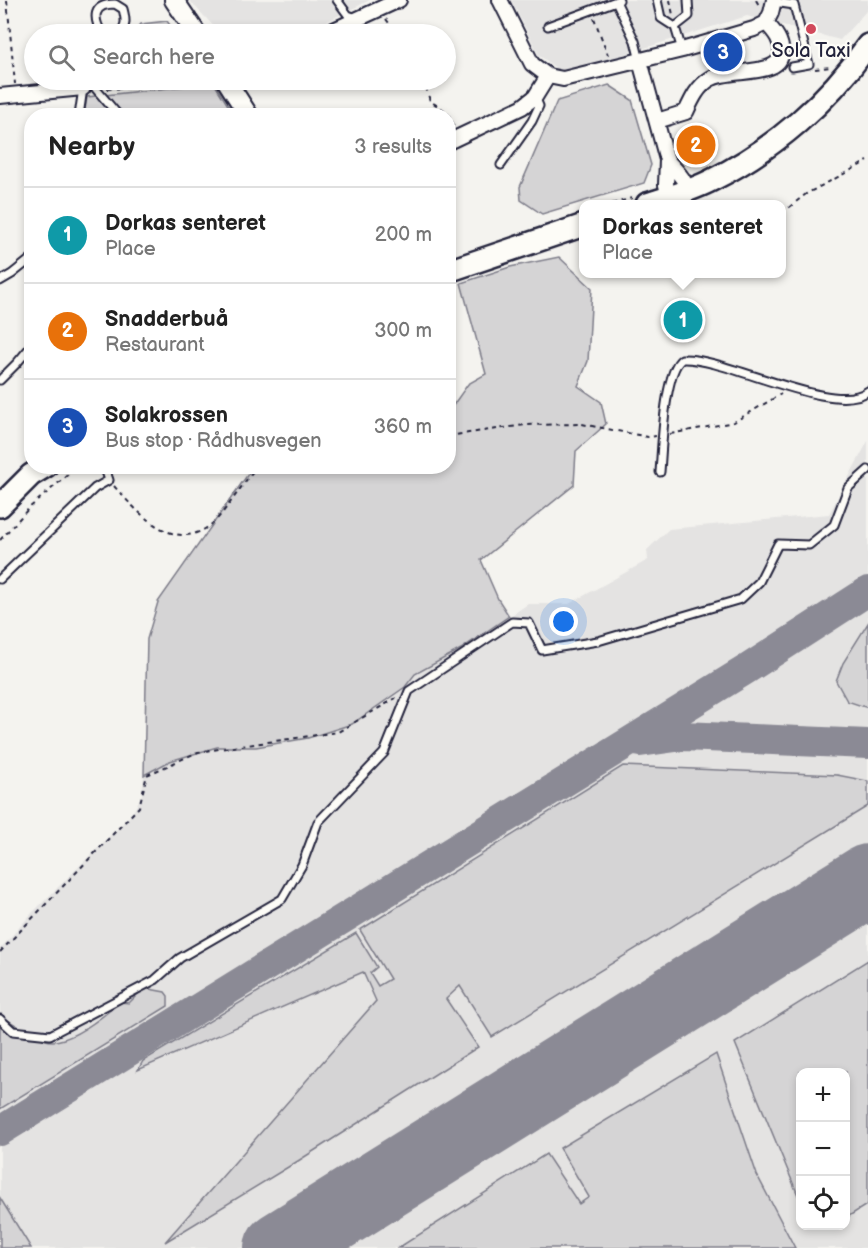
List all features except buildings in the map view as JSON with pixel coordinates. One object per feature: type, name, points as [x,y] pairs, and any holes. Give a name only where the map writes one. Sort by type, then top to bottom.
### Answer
[{"type":"main road","points":[[681,200],[783,135],[821,100],[868,45]]},
{"type":"main road","points":[[681,200],[718,191],[794,142],[814,126],[868,64]]},
{"type":"main road","points":[[456,268],[579,227]]},
{"type":"main road","points":[[456,277],[579,240]]},
{"type":"main road","points":[[0,506],[34,474]]},
{"type":"street","points":[[174,0],[190,24]]},
{"type":"street","points":[[347,24],[399,0]]},
{"type":"street","points":[[500,0],[532,64],[556,79],[569,79],[640,62],[754,29],[766,23],[774,1]]},
{"type":"street","points":[[657,121],[686,112],[697,90],[710,79],[723,73],[762,70],[775,66],[780,60],[782,50],[779,40],[766,23]]},
{"type":"street","points":[[640,62],[667,160],[683,179],[681,200]]},
{"type":"street","points":[[456,134],[522,107],[535,97],[548,75]]},
{"type":"street","points":[[0,96],[52,90]]},
{"type":"street","points":[[233,90],[244,108]]},
{"type":"lane","points":[[337,0],[348,15],[358,19]]},
{"type":"lane","points":[[657,0],[661,18],[675,27],[682,50]]},
{"type":"lane","points":[[675,27],[690,16],[688,0]]},
{"type":"lane","points":[[548,26],[618,1],[635,41],[640,62]]},
{"type":"lane","points":[[774,1],[794,5],[809,64],[792,68]]},
{"type":"lane","points":[[97,24],[96,16],[101,6],[115,4],[123,9],[125,24]]},
{"type":"lane","points":[[82,108],[88,90]]},
{"type":"lane","points":[[93,90],[111,108]]},
{"type":"lane","points":[[501,165],[532,121],[539,106],[535,97]]},
{"type":"lane","points":[[0,281],[24,264]]},
{"type":"lane","points":[[0,380],[24,354]]},
{"type":"lane","points":[[660,472],[666,405],[673,373],[682,359],[836,396],[857,397],[868,391]]},
{"type":"lane","points":[[0,1019],[13,1031],[50,1035],[155,980],[180,958],[282,899],[302,865],[318,822],[384,753],[409,691],[512,622],[529,623],[542,650],[598,641],[741,599],[759,582],[778,544],[809,545],[834,525],[848,488],[868,470]]},
{"type":"lane","points":[[0,579],[94,488],[109,480],[107,474]]},
{"type":"path","points":[[7,0],[16,94]]},
{"type":"path","points":[[670,0],[675,27]]},
{"type":"path","points":[[756,0],[761,9]]},
{"type":"path","points":[[379,9],[390,24]]},
{"type":"path","points":[[591,9],[610,61]]},
{"type":"path","points":[[427,90],[430,102],[443,108]]},
{"type":"path","points":[[786,210],[806,194],[868,161]]},
{"type":"path","points":[[456,435],[525,425],[582,424],[648,437],[663,436],[734,423],[791,387]]},
{"type":"path","points":[[0,540],[29,508],[69,474]]},
{"type":"path","points":[[109,480],[146,519],[168,533],[183,536],[195,533],[212,523],[251,474]]},
{"type":"path","points":[[0,952],[139,807],[147,776],[198,752],[338,732],[409,691]]},
{"type":"shaded area","points":[[189,0],[370,0],[322,24],[212,24]]},
{"type":"shaded area","points":[[511,0],[868,0],[868,9],[840,40],[747,16],[587,66],[558,70],[539,55]]},
{"type":"shaded area","points":[[167,21],[169,24],[141,24]]},
{"type":"shaded area","points":[[609,85],[632,100],[651,165],[644,183],[588,200],[579,200],[579,203],[542,214],[521,200],[520,187],[557,101]]},
{"type":"shaded area","points":[[150,90],[218,90],[230,108],[85,108],[87,97]]},
{"type":"shaded area","points":[[559,257],[592,288],[588,361],[578,386],[601,402],[606,424],[576,451],[574,485],[481,560],[498,599],[509,616],[461,649],[415,674],[405,687],[352,724],[308,738],[256,747],[217,747],[170,761],[144,775],[147,639],[158,602],[248,474],[456,474],[456,401],[468,384],[486,374],[461,283],[510,267]]},
{"type":"shaded area","points":[[868,441],[868,1248],[0,1248],[0,949],[32,913],[132,814],[142,795],[144,775],[170,761],[217,747],[256,747],[308,738],[352,724],[405,687],[415,674],[461,649],[528,604],[569,604],[648,560],[647,550],[669,529],[829,514]]},
{"type":"shaded area","points":[[868,623],[868,708],[847,701],[836,681],[843,663]]},
{"type":"shaded area","points":[[623,766],[837,775],[868,781],[868,806],[492,1037],[460,986],[446,999],[478,1047],[165,1242],[376,1001],[363,972],[138,1070],[143,1061],[356,933],[377,967],[370,973],[378,986],[390,979],[360,930]]},
{"type":"shaded area","points":[[868,960],[868,1204],[850,1215],[850,1068],[796,1068],[796,1190],[735,1043]]},
{"type":"shaded area","points":[[144,988],[165,992],[168,996],[168,1006],[0,1109],[0,1015],[34,1035],[55,1041],[85,1028],[120,1002],[129,1003]]},
{"type":"shaded area","points":[[716,1054],[757,1175],[795,1248],[398,1248],[546,1154],[579,1204],[589,1197],[560,1148]]},
{"type":"shaded area","points":[[0,1198],[31,1248],[0,1248]]},
{"type":"taxiway","points":[[0,1131],[747,669],[868,591]]},
{"type":"taxiway","points":[[640,742],[683,736],[868,744]]},
{"type":"runway","points":[[281,1248],[868,881]]},
{"type":"place","name":"Sola Taxi","points":[[811,29]]},
{"type":"place","name":"Solakrossen","points":[[723,52]]},
{"type":"place","name":"Snadderbuå","points":[[696,145]]},
{"type":"place","name":"Dorkas senteret","points":[[683,320]]}]
